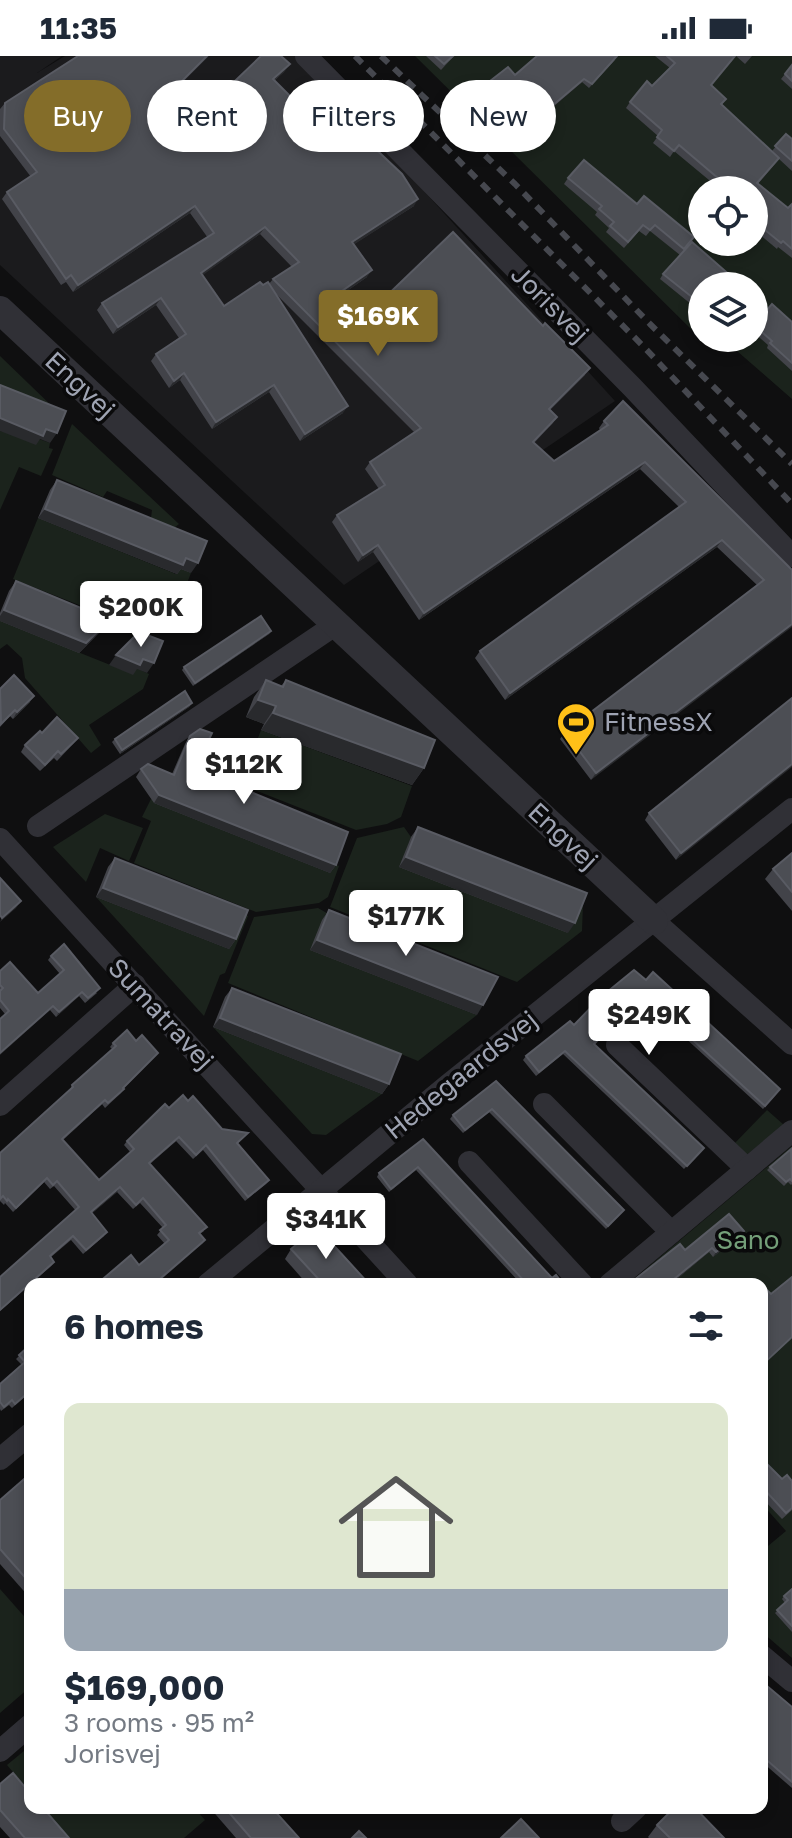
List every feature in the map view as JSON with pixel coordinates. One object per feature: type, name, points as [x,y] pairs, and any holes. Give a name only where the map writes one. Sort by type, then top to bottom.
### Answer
[{"type":"street","name":"Jorisvej","points":[[306,56],[632,387],[792,556]]},
{"type":"street","name":"Engvej","points":[[0,310],[654,921],[792,1044]]},
{"type":"street","points":[[38,826],[335,625]]},
{"type":"street","name":"Hedegaardsvej","points":[[215,1278],[526,1022],[792,809]]},
{"type":"street","name":"Sumatravej","points":[[0,839],[402,1278]]},
{"type":"street","points":[[0,1105],[135,985]]},
{"type":"street","points":[[617,1045],[747,1169]]},
{"type":"street","points":[[544,1104],[671,1232]]},
{"type":"street","points":[[617,1278],[792,1131]]},
{"type":"street","points":[[469,1162],[576,1278]]},
{"type":"street","points":[[0,1459],[24,1439]]},
{"type":"street","points":[[768,1665],[792,1681]]},
{"type":"street","points":[[0,1751],[24,1730]]},
{"type":"shaded area","points":[[0,56],[62,56],[37,73],[65,56],[301,56],[323,80],[283,80],[283,152],[388,152],[615,401],[344,585],[0,265]]},
{"type":"green space","points":[[415,56],[792,56],[792,399],[738,352],[768,352],[768,272],[688,272],[688,326],[512,152],[556,152],[556,80],[440,81]]},
{"type":"green space","points":[[0,356],[58,412],[0,389]]},
{"type":"green space","points":[[72,424],[179,524],[174,528],[151,518],[152,510],[107,491],[103,497],[52,475]]},
{"type":"green space","points":[[0,431],[39,439],[50,443],[49,448],[53,449],[41,476],[19,467],[0,510]]},
{"type":"green space","points":[[38,518],[176,574],[180,568],[191,573],[176,611],[109,584],[97,612],[13,579]]},
{"type":"green space","points":[[0,621],[133,674],[136,668],[149,674],[143,689],[89,725],[101,745],[91,753],[25,678],[22,658],[7,644],[0,649]]},
{"type":"green space","points":[[261,730],[412,786],[401,817],[387,824],[356,830],[227,779],[222,771],[224,749],[250,759]]},
{"type":"green space","points":[[151,799],[330,873],[334,864],[339,866],[328,897],[319,903],[256,912],[134,863],[151,821],[142,817]]},
{"type":"green space","points":[[105,814],[143,828],[129,861],[100,848],[86,882],[53,847]]},
{"type":"green space","points":[[404,827],[411,837],[400,867],[583,904],[582,931],[517,982],[330,907],[357,838]]},
{"type":"green space","points":[[96,897],[229,949],[243,913],[248,916],[204,1016]]},
{"type":"green space","points":[[318,908],[332,916],[311,950],[477,1015],[418,1061],[228,983],[254,917]]},
{"type":"green space","points":[[213,1027],[382,1094],[326,1135],[312,1134]]},
{"type":"green space","points":[[767,1110],[784,1125],[744,1157],[733,1145]]},
{"type":"green space","name":"Sano","points":[[792,1146],[792,1658],[768,1637],[768,1546],[786,1531],[768,1511],[768,1278],[635,1278]]},
{"type":"green space","points":[[0,1589],[24,1616],[24,1692],[0,1713]]},
{"type":"green space","points":[[24,1751],[24,1785],[7,1765]]},
{"type":"green space","points":[[48,1814],[200,1814],[205,1820],[184,1838],[68,1838]]},
{"type":"building","points":[[78,56],[207,56],[183,80],[147,80],[147,152],[267,152],[267,80],[236,80],[261,56],[281,56],[290,64],[273,79],[283,89],[283,152],[379,152],[402,174],[418,199],[352,242],[372,270],[322,305],[349,332],[453,232],[543,326],[545,323],[590,368],[549,409],[557,417],[533,442],[554,461],[608,425],[604,421],[623,401],[792,570],[792,624],[596,773],[565,732],[764,580],[722,540],[510,693],[480,651],[686,502],[645,462],[424,613],[378,545],[363,555],[337,515],[385,485],[370,462],[421,428],[273,279],[299,262],[265,227],[201,273],[224,306],[260,282],[263,285],[268,282],[348,406],[305,434],[274,385],[216,422],[184,373],[174,381],[156,354],[186,334],[161,298],[118,327],[102,303],[214,233],[195,206],[78,285],[71,275],[66,279],[7,192],[37,172],[4,129],[5,103],[24,91],[24,152],[131,152],[131,80],[41,80]]},
{"type":"building","points":[[435,56],[453,56],[444,64]]},
{"type":"building","points":[[537,56],[617,56],[592,84],[584,79],[556,103],[556,80],[491,80],[508,67],[515,75]]},
{"type":"building","points":[[667,56],[735,56],[711,85],[726,99],[721,104],[779,158],[763,176],[716,176],[679,145],[674,151],[657,137],[662,130],[630,102],[647,81],[652,86],[675,63]]},
{"type":"building","points":[[792,65],[792,81],[785,74]]},
{"type":"building","points":[[786,134],[792,139],[792,161],[775,146]]},
{"type":"building","points":[[584,160],[637,204],[644,196],[688,232],[688,244],[684,249],[655,225],[650,230],[643,225],[628,242],[610,226],[614,222],[599,209],[602,206],[568,178]]},
{"type":"building","points":[[768,192],[788,208],[792,204],[792,249],[783,241],[781,243],[768,232]]},
{"type":"building","points":[[688,246],[688,256],[708,256],[726,272],[688,272],[688,294],[663,274]]},
{"type":"building","points":[[772,304],[792,322],[792,363],[770,343],[768,309]]},
{"type":"building","points":[[0,385],[66,411],[57,433],[46,429],[43,436],[0,418]]},
{"type":"building","points":[[57,480],[207,541],[198,563],[186,558],[183,565],[45,509]]},
{"type":"building","points":[[16,581],[110,620],[86,643],[4,610]]},
{"type":"building","points":[[261,616],[271,631],[195,683],[184,667]]},
{"type":"building","points":[[139,632],[163,641],[154,663],[143,659],[140,665],[116,655]]},
{"type":"building","points":[[14,675],[34,696],[1,724],[0,689]]},
{"type":"building","points":[[266,680],[283,687],[286,680],[435,740],[424,768],[273,713],[276,706],[258,700]]},
{"type":"building","points":[[185,691],[192,703],[122,750],[115,739]]},
{"type":"building","points":[[792,698],[792,764],[681,853],[649,813]]},
{"type":"building","points":[[57,717],[78,738],[61,754],[58,751],[45,765],[25,745]]},
{"type":"building","points":[[200,729],[212,733],[195,769],[348,832],[336,865],[159,795],[141,769],[148,764],[174,775],[190,736]]},
{"type":"building","points":[[418,827],[587,893],[575,923],[406,857]]},
{"type":"building","points":[[792,853],[792,892],[773,869]]},
{"type":"building","points":[[115,858],[248,910],[236,939],[103,888]]},
{"type":"building","points":[[0,878],[21,901],[2,918],[0,915]]},
{"type":"building","points":[[329,910],[498,977],[483,1005],[317,940]]},
{"type":"building","points":[[64,944],[100,988],[88,998],[82,992],[59,1012],[53,1006],[0,1053],[0,1019],[9,1011],[0,1000],[3,988],[0,985],[0,971],[10,962],[38,993],[64,970],[51,956]]},
{"type":"building","points":[[634,970],[646,980],[653,972],[780,1089],[765,1106],[650,1001],[647,1005],[634,994],[596,1025],[605,1033],[594,1044],[704,1148],[687,1166],[565,1051],[539,1072],[526,1056],[570,1021],[574,1025]]},
{"type":"building","points":[[232,988],[401,1054],[389,1084],[220,1018]]},
{"type":"building","points":[[127,1030],[136,1041],[142,1035],[158,1053],[124,1089],[108,1103],[105,1100],[62,1139],[99,1180],[134,1149],[127,1141],[165,1104],[169,1108],[183,1095],[188,1101],[193,1096],[222,1129],[248,1133],[237,1143],[269,1180],[248,1197],[206,1145],[196,1155],[179,1137],[149,1163],[207,1227],[199,1233],[205,1240],[161,1278],[104,1278],[131,1255],[139,1265],[169,1240],[160,1230],[166,1225],[143,1198],[136,1205],[120,1187],[91,1212],[107,1232],[86,1250],[73,1236],[50,1256],[54,1262],[36,1278],[24,1278],[24,1289],[0,1310],[0,1277],[79,1207],[57,1181],[53,1185],[47,1178],[16,1208],[3,1196],[0,1199],[0,1153],[116,1046],[113,1043]]},
{"type":"building","points":[[496,1081],[624,1210],[608,1226],[492,1109],[465,1130],[453,1115]]},
{"type":"building","points":[[423,1139],[552,1278],[521,1278],[418,1167],[391,1189],[379,1173]]},
{"type":"building","points":[[791,1149],[792,1181],[786,1182],[770,1167]]},
{"type":"building","points":[[729,1214],[744,1231],[716,1252],[712,1248],[675,1278],[637,1278],[680,1244],[685,1250]]},
{"type":"building","points":[[317,1227],[364,1278],[318,1278],[291,1249]]},
{"type":"building","points":[[792,1277],[792,1337],[768,1359],[768,1291],[771,1294]]},
{"type":"building","points":[[24,1363],[24,1396],[15,1404],[12,1400],[4,1407],[0,1402],[0,1384]]},
{"type":"building","points":[[768,1465],[782,1479],[787,1475],[792,1481],[792,1508],[786,1513],[768,1494]]},
{"type":"building","points":[[24,1479],[24,1576],[0,1549],[0,1500]]},
{"type":"building","points":[[792,1589],[792,1626],[777,1610],[788,1600],[784,1596]]},
{"type":"building","points":[[768,1687],[792,1707],[792,1782],[768,1761]]},
{"type":"building","points":[[13,1773],[24,1786],[24,1814],[48,1814],[69,1838],[25,1838],[0,1810],[0,1784]]},
{"type":"building","points":[[230,1814],[277,1814],[299,1838],[251,1838]]},
{"type":"building","points":[[668,1814],[701,1814],[724,1838],[670,1838],[657,1825]]},
{"type":"building","points":[[521,1819],[539,1838],[501,1838]]},
{"type":"building","points":[[359,1831],[366,1838],[352,1838]]},
{"type":"railway","points":[[355,56],[643,346],[792,504]]},
{"type":"railway","points":[[381,56],[515,184],[650,324],[792,464]]},
{"type":"place","name":"FitnessX","points":[[576,756]]}]
